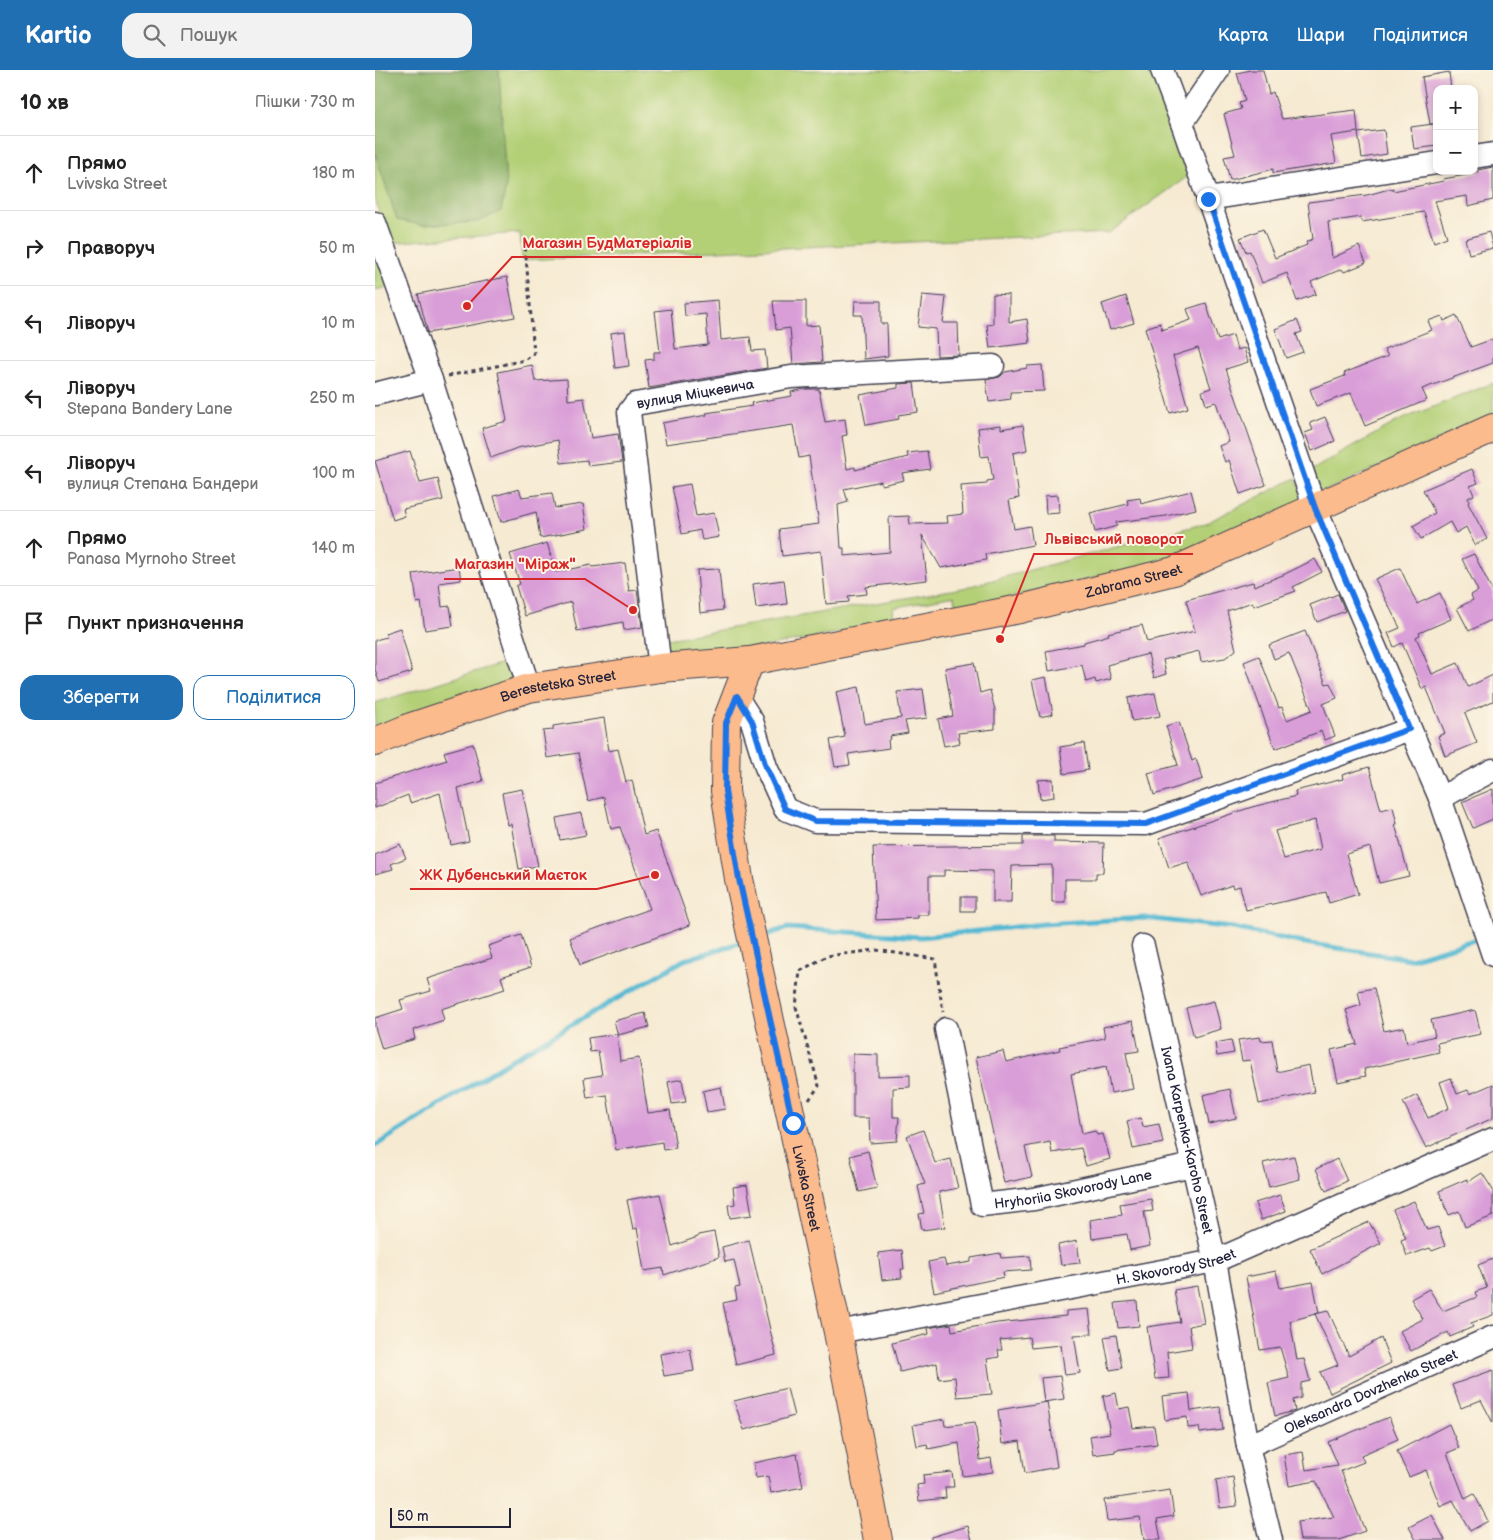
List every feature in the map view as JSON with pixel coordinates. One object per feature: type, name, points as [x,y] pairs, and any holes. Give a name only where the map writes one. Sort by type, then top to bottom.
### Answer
[{"type":"main road","name":"Zabrama Street","points":[[750,661],[1020,609],[1174,571],[1493,428]]},
{"type":"main road","name":"Berestetska Street","points":[[375,742],[411,727],[529,688],[660,668],[750,661]]},
{"type":"main road","name":"Lvivska Street","points":[[750,661],[726,723],[725,791],[739,879],[838,1332],[878,1540]]},
{"type":"street","points":[[1162,70],[1183,123],[1315,508],[1440,798],[1493,955]]},
{"type":"street","points":[[1183,123],[1218,70]]},
{"type":"street","points":[[1478,156],[1493,154]]},
{"type":"street","points":[[1208,199],[1433,164]]},
{"type":"street","points":[[375,223],[431,380],[529,688]]},
{"type":"street","name":"вулиця Міцкевича","points":[[660,668],[629,412],[635,404],[791,377],[993,366]]},
{"type":"street","points":[[375,394],[431,380]]},
{"type":"street","points":[[737,696],[752,721],[766,767],[785,809],[815,821],[1146,824],[1409,729]]},
{"type":"street","points":[[1440,798],[1493,770]]},
{"type":"street","name":"Ivana Karpenka-Karoho Street","points":[[1143,946],[1215,1261],[1248,1446],[1271,1540]]},
{"type":"street","name":"Hryhoriia Skovorody Lane","points":[[946,1029],[982,1205],[1034,1199],[1193,1165]]},
{"type":"street","name":"H. Skovorody Street","points":[[838,1332],[1215,1261],[1493,1139]]},
{"type":"street","name":"Oleksandra Dovzhenka Street","points":[[1248,1446],[1493,1337]]},
{"type":"path","points":[[431,380],[525,360],[534,353],[525,245]]},
{"type":"path","points":[[793,1123],[819,1086],[797,1007],[800,971],[827,956],[876,950],[935,959],[946,1029]]},
{"type":"green space","points":[[375,70],[1153,70],[1191,174],[1109,233],[522,260],[520,233],[388,243],[375,198]]},
{"type":"green space","points":[[375,70],[499,70],[506,186],[501,211],[478,222],[422,225],[397,220],[375,153]]},
{"type":"green space","points":[[375,248],[389,287],[375,290]]},
{"type":"green space","points":[[1493,383],[1493,416],[1318,494],[1310,471],[1398,421]]},
{"type":"green space","points":[[1296,478],[1304,500],[1170,560],[957,610],[954,596],[893,608],[895,622],[748,650],[665,657],[662,640],[963,588],[1206,523]]},
{"type":"green space","points":[[512,660],[519,679],[375,729],[375,703]]},
{"type":"building","points":[[1263,70],[1269,94],[1273,92],[1282,119],[1356,110],[1358,132],[1331,136],[1336,163],[1273,173],[1273,169],[1230,180],[1224,157],[1235,155],[1224,114],[1241,109],[1239,103],[1245,101],[1237,73]]},
{"type":"building","points":[[1449,72],[1451,85],[1433,85],[1433,124],[1430,124],[1422,77]]},
{"type":"building","points":[[1433,124],[1433,147],[1414,149],[1411,127]]},
{"type":"building","points":[[1384,130],[1387,154],[1362,158],[1358,133]]},
{"type":"building","points":[[1493,167],[1493,200],[1468,206],[1467,196],[1435,201],[1447,237],[1434,242],[1424,212],[1362,222],[1361,217],[1328,222],[1332,258],[1359,246],[1366,263],[1344,272],[1342,269],[1311,282],[1316,294],[1297,301],[1287,273],[1262,283],[1250,251],[1246,252],[1240,238],[1263,229],[1275,258],[1307,245],[1306,242],[1313,239],[1308,202],[1367,195],[1393,188],[1393,191],[1444,181],[1443,179],[1478,175],[1478,170]]},
{"type":"building","points":[[1489,232],[1493,248],[1469,254],[1465,239]]},
{"type":"building","points":[[507,277],[515,317],[428,333],[418,294]]},
{"type":"building","points":[[993,294],[1009,295],[1009,322],[1027,319],[1030,343],[990,348],[987,325],[993,324]]},
{"type":"building","points":[[922,295],[946,297],[943,323],[958,323],[959,355],[937,356],[936,329],[918,327]]},
{"type":"building","points":[[1126,296],[1134,323],[1110,330],[1102,304]]},
{"type":"building","points":[[718,300],[721,340],[750,337],[752,351],[765,350],[767,368],[649,388],[645,360],[654,359],[654,352],[660,352],[655,311],[671,309],[675,349],[708,345],[706,314],[685,316],[684,303]]},
{"type":"building","points":[[773,301],[806,301],[806,326],[819,325],[822,362],[793,364],[790,328],[776,330]]},
{"type":"building","points":[[855,301],[881,301],[881,324],[887,324],[888,356],[864,359],[862,315],[854,315]]},
{"type":"building","points":[[1206,303],[1218,340],[1233,335],[1237,350],[1244,348],[1248,362],[1226,369],[1266,485],[1240,494],[1229,460],[1225,462],[1219,446],[1229,442],[1216,402],[1206,405],[1202,391],[1211,388],[1198,348],[1173,356],[1188,408],[1170,413],[1145,328],[1160,323],[1162,330],[1191,320],[1187,309]]},
{"type":"building","points":[[1456,315],[1471,347],[1493,339],[1493,363],[1422,389],[1427,400],[1365,426],[1351,393],[1316,406],[1310,389],[1345,376],[1344,373],[1388,356],[1384,349],[1432,330],[1428,321],[1442,316],[1444,321]]},
{"type":"building","points":[[1297,320],[1302,332],[1296,334],[1303,352],[1286,358],[1275,329]]},
{"type":"building","points":[[625,331],[629,366],[615,368],[611,333]]},
{"type":"building","points":[[532,365],[535,381],[567,379],[568,400],[584,398],[591,438],[618,434],[622,462],[588,466],[587,460],[561,463],[558,440],[517,448],[491,458],[482,428],[507,421],[498,372]]},
{"type":"building","points":[[1042,365],[1044,391],[1010,392],[1011,399],[989,402],[986,380],[1000,377],[1005,372],[1027,368],[1027,366]]},
{"type":"building","points":[[914,383],[918,412],[898,415],[899,419],[866,425],[860,395],[898,388],[898,384]]},
{"type":"building","points":[[804,389],[819,389],[825,422],[845,419],[847,435],[842,436],[847,469],[855,467],[855,470],[908,457],[907,453],[927,451],[930,469],[902,473],[904,480],[882,485],[881,481],[844,489],[848,502],[838,505],[841,548],[844,548],[844,556],[890,552],[889,517],[909,516],[910,524],[948,523],[947,516],[963,514],[961,486],[987,484],[987,481],[993,480],[989,456],[981,457],[978,428],[1001,425],[1001,429],[1023,425],[1027,450],[1013,453],[1019,498],[1009,500],[1014,529],[1030,526],[1033,545],[985,554],[986,560],[941,568],[922,535],[927,580],[866,587],[867,594],[848,596],[849,602],[826,604],[821,551],[782,556],[779,529],[819,524],[809,456],[799,458],[793,425],[666,444],[662,423],[707,415],[706,413],[752,406],[751,403],[792,396],[791,392]]},
{"type":"building","points":[[1325,417],[1335,441],[1312,451],[1305,433],[1313,430],[1310,423]]},
{"type":"building","points":[[410,451],[420,483],[438,479],[443,500],[403,509],[405,516],[393,520],[375,461]]},
{"type":"building","points":[[1472,469],[1478,483],[1470,486],[1474,495],[1468,498],[1468,503],[1487,539],[1475,545],[1466,527],[1456,533],[1450,522],[1421,539],[1413,526],[1435,513],[1423,490]]},
{"type":"building","points":[[690,484],[696,516],[714,513],[719,537],[702,540],[700,530],[682,534],[672,487]]},
{"type":"building","points":[[519,489],[522,497],[552,493],[555,508],[583,504],[587,529],[540,538],[536,512],[501,522],[494,496]]},
{"type":"building","points":[[1191,491],[1196,509],[1166,516],[1116,522],[1117,526],[1095,532],[1090,513],[1128,504],[1127,500],[1140,498],[1141,504]]},
{"type":"building","points":[[1058,495],[1059,513],[1046,514],[1045,496]]},
{"type":"building","points":[[547,543],[556,572],[591,565],[592,567],[625,563],[629,591],[637,590],[642,627],[624,630],[623,622],[577,631],[571,602],[525,616],[516,586],[520,584],[510,554]]},
{"type":"building","points":[[1474,554],[1493,592],[1493,619],[1469,631],[1457,608],[1473,600],[1471,595],[1478,591],[1462,559]]},
{"type":"building","points":[[1315,559],[1322,572],[1293,587],[1296,591],[1254,606],[1252,602],[1227,611],[1236,650],[1225,658],[1201,662],[1199,651],[1163,660],[1166,674],[1154,678],[1148,654],[1107,665],[1111,679],[1096,683],[1095,679],[1086,682],[1082,665],[1049,671],[1046,651],[1084,644],[1084,642],[1109,635],[1108,633],[1142,625],[1147,642],[1195,631],[1186,600],[1253,582],[1254,586],[1283,575]]},
{"type":"building","points":[[459,567],[461,580],[439,583],[442,607],[450,606],[453,626],[425,630],[421,602],[417,603],[413,574]]},
{"type":"building","points":[[1400,568],[1417,604],[1440,593],[1451,619],[1419,633],[1420,635],[1416,637],[1432,674],[1458,663],[1468,687],[1493,675],[1493,701],[1465,713],[1477,743],[1445,756],[1438,736],[1445,733],[1426,687],[1422,689],[1402,643],[1394,647],[1388,633],[1400,628],[1375,579]]},
{"type":"building","points":[[719,569],[723,610],[700,613],[697,570]]},
{"type":"building","points":[[784,580],[787,604],[756,608],[753,584]]},
{"type":"building","points":[[1338,594],[1345,611],[1317,622],[1310,605]]},
{"type":"building","points":[[400,628],[412,672],[379,682],[375,669],[375,640],[387,637],[385,633]]},
{"type":"building","points":[[1305,631],[1326,684],[1330,683],[1337,698],[1323,704],[1335,736],[1325,740],[1321,731],[1275,749],[1244,662],[1259,656],[1279,708],[1282,707],[1287,720],[1312,710],[1289,653],[1274,659],[1269,645]]},
{"type":"building","points":[[974,663],[980,693],[990,690],[995,710],[995,729],[958,733],[960,743],[944,746],[938,719],[953,716],[945,668]]},
{"type":"building","points":[[1046,677],[1053,714],[1040,717],[1032,680]]},
{"type":"building","points":[[859,687],[865,724],[901,718],[897,692],[923,689],[927,718],[905,721],[908,733],[890,736],[891,739],[888,740],[889,748],[848,754],[850,765],[835,767],[830,740],[845,737],[836,692]]},
{"type":"building","points":[[1155,693],[1160,716],[1132,721],[1128,698]]},
{"type":"building","points":[[604,718],[609,751],[618,749],[626,782],[632,780],[644,835],[656,831],[690,925],[580,965],[570,938],[650,909],[620,827],[611,829],[604,797],[588,801],[578,753],[547,758],[543,731],[553,730],[553,726]]},
{"type":"building","points":[[1179,722],[1192,761],[1196,759],[1203,779],[1154,795],[1148,773],[1178,765],[1166,726]]},
{"type":"building","points":[[1084,743],[1088,770],[1064,774],[1060,747]]},
{"type":"building","points":[[473,744],[483,781],[458,788],[469,841],[451,845],[440,793],[410,803],[408,795],[375,808],[375,783],[447,760],[444,752]]},
{"type":"building","points":[[1369,767],[1381,810],[1393,807],[1397,824],[1395,824],[1409,876],[1379,883],[1370,847],[1346,854],[1358,894],[1329,903],[1326,892],[1246,910],[1240,886],[1233,888],[1232,885],[1201,896],[1188,862],[1169,868],[1159,838],[1252,807],[1296,796],[1295,791],[1343,779],[1342,775]],"holes":[[[1315,820],[1321,849],[1284,859],[1275,831]]]},
{"type":"building","points":[[1053,779],[1054,797],[1040,799],[1038,780]]},
{"type":"building","points":[[522,789],[538,866],[519,869],[511,824],[508,825],[502,793]]},
{"type":"building","points":[[1493,789],[1493,819],[1473,828],[1462,802]]},
{"type":"building","points":[[581,813],[586,835],[560,840],[556,818]]},
{"type":"building","points":[[1023,836],[1054,836],[1054,842],[1104,843],[1103,873],[1096,873],[1096,879],[1065,879],[1065,902],[1052,902],[1052,865],[1012,866],[1011,902],[993,902],[993,871],[944,870],[944,876],[929,876],[929,915],[918,915],[918,918],[876,920],[873,847],[1023,845]]},
{"type":"building","points":[[400,844],[406,858],[391,864],[393,869],[375,874],[375,855]]},
{"type":"building","points":[[961,897],[975,897],[975,911],[961,911]]},
{"type":"building","points":[[521,935],[531,967],[501,977],[505,989],[441,1009],[444,1020],[413,1030],[415,1039],[382,1049],[375,1027],[375,1018],[403,1009],[400,1000],[431,991],[427,979],[492,958],[488,946]]},
{"type":"building","points":[[1374,988],[1384,1031],[1404,1027],[1407,1043],[1435,1036],[1431,1020],[1475,1010],[1481,1034],[1437,1043],[1439,1052],[1364,1069],[1366,1076],[1338,1082],[1331,1050],[1357,1044],[1346,1010],[1361,1005],[1358,991]]},
{"type":"building","points":[[1214,1001],[1221,1029],[1194,1037],[1186,1008]]},
{"type":"building","points":[[645,1013],[649,1027],[618,1035],[614,1021]]},
{"type":"building","points":[[1133,1021],[1139,1051],[1126,1053],[1133,1089],[1111,1093],[1106,1067],[1071,1074],[1082,1134],[1095,1131],[1097,1135],[1103,1134],[1110,1159],[1086,1166],[1081,1148],[1052,1153],[1050,1142],[1025,1147],[1032,1177],[1004,1183],[976,1057],[1003,1051],[1006,1062],[1060,1050],[1059,1047],[1105,1038],[1103,1027]]},
{"type":"building","points":[[617,1034],[620,1061],[639,1058],[648,1113],[670,1110],[676,1148],[663,1150],[662,1142],[616,1150],[607,1095],[587,1098],[584,1078],[602,1075],[598,1051],[590,1052],[588,1038]]},
{"type":"building","points":[[1260,1037],[1261,1041],[1272,1040],[1277,1072],[1309,1065],[1314,1092],[1259,1104],[1250,1060],[1242,1061],[1238,1040]]},
{"type":"building","points":[[1231,1040],[1234,1053],[1217,1056],[1215,1043]]},
{"type":"building","points":[[853,1054],[878,1055],[878,1076],[910,1075],[910,1087],[893,1088],[893,1117],[899,1117],[897,1141],[870,1143],[869,1118],[853,1118]]},
{"type":"building","points":[[1451,1078],[1457,1094],[1468,1090],[1470,1094],[1493,1084],[1493,1118],[1426,1148],[1403,1102],[1417,1095],[1428,1118],[1449,1108],[1440,1082]]},
{"type":"building","points":[[682,1079],[686,1102],[672,1104],[668,1082]]},
{"type":"building","points":[[721,1087],[725,1109],[707,1112],[703,1091]]},
{"type":"building","points":[[1230,1089],[1236,1118],[1209,1124],[1203,1095]]},
{"type":"building","points":[[1141,1118],[1143,1127],[1159,1124],[1163,1143],[1133,1149],[1127,1121]]},
{"type":"building","points":[[923,1130],[935,1163],[951,1159],[958,1188],[939,1192],[945,1227],[922,1230],[919,1214],[924,1213],[918,1186],[925,1184],[907,1136]]},
{"type":"building","points":[[868,1151],[877,1188],[859,1192],[850,1156]]},
{"type":"building","points":[[1294,1156],[1300,1179],[1269,1187],[1263,1163]]},
{"type":"building","points":[[1337,1159],[1347,1181],[1326,1191],[1316,1169]]},
{"type":"building","points":[[1482,1173],[1493,1190],[1493,1216],[1465,1227],[1459,1211],[1449,1215],[1439,1191],[1467,1179],[1468,1182]]},
{"type":"building","points":[[747,1185],[752,1215],[730,1218],[728,1205],[735,1204],[733,1187]]},
{"type":"building","points":[[660,1194],[672,1246],[698,1237],[698,1235],[714,1232],[719,1257],[664,1275],[663,1268],[644,1271],[637,1228],[633,1229],[627,1200]]},
{"type":"building","points":[[1280,1195],[1286,1211],[1261,1220],[1255,1203]]},
{"type":"building","points":[[1151,1199],[1153,1211],[1144,1212],[1150,1246],[1130,1250],[1127,1234],[1092,1239],[1090,1220],[1122,1215],[1120,1204]]},
{"type":"building","points":[[1414,1201],[1427,1230],[1438,1227],[1445,1246],[1432,1251],[1430,1248],[1407,1256],[1401,1240],[1406,1238],[1393,1210]]},
{"type":"building","points":[[1369,1222],[1381,1243],[1322,1274],[1310,1249]]},
{"type":"building","points":[[749,1240],[776,1355],[736,1365],[723,1303],[737,1300],[735,1288],[740,1287],[734,1260],[725,1262],[722,1247]]},
{"type":"building","points":[[1077,1241],[1080,1263],[1061,1265],[1058,1245]]},
{"type":"building","points":[[902,1250],[904,1269],[901,1269],[902,1278],[882,1280],[878,1253]]},
{"type":"building","points":[[1000,1253],[1001,1258],[1030,1256],[1031,1270],[1003,1272],[1004,1277],[934,1292],[928,1262],[944,1259],[946,1266],[971,1262],[971,1258]]},
{"type":"building","points":[[1493,1259],[1493,1315],[1471,1323],[1473,1327],[1450,1337],[1448,1332],[1411,1351],[1400,1331],[1423,1319],[1411,1299],[1429,1289],[1443,1311],[1477,1297],[1475,1292],[1487,1288],[1478,1265]]},
{"type":"building","points":[[1276,1271],[1280,1288],[1313,1282],[1319,1313],[1290,1321],[1297,1360],[1304,1359],[1310,1381],[1301,1383],[1301,1398],[1293,1400],[1295,1411],[1275,1416],[1268,1383],[1289,1378],[1280,1347],[1260,1350],[1246,1277]]},
{"type":"building","points":[[1197,1286],[1204,1323],[1189,1326],[1192,1348],[1167,1352],[1169,1378],[1155,1379],[1147,1327],[1180,1322],[1174,1290]]},
{"type":"building","points":[[1137,1301],[1139,1326],[1118,1328],[1115,1303]]},
{"type":"building","points":[[1089,1309],[1092,1334],[1074,1335],[1080,1373],[1065,1375],[1061,1345],[1031,1348],[1029,1337],[1000,1340],[1002,1350],[998,1350],[999,1357],[987,1359],[992,1394],[957,1397],[955,1377],[939,1379],[937,1363],[900,1372],[892,1343],[929,1334],[928,1328],[951,1324],[952,1331],[997,1323],[1066,1316],[1066,1311]]},
{"type":"building","points":[[1328,1311],[1349,1356],[1381,1338],[1391,1363],[1330,1393],[1320,1372],[1338,1365],[1315,1314]]},
{"type":"building","points":[[1116,1335],[1122,1368],[1110,1370],[1104,1337]]},
{"type":"building","points":[[690,1349],[694,1371],[664,1376],[660,1354]]},
{"type":"building","points":[[1493,1370],[1493,1423],[1481,1400],[1461,1408],[1452,1385]]},
{"type":"building","points":[[1060,1376],[1064,1399],[1044,1402],[1041,1378]]},
{"type":"building","points":[[787,1388],[794,1416],[744,1430],[734,1401]]},
{"type":"building","points":[[1116,1393],[1119,1409],[1129,1407],[1133,1428],[1154,1426],[1157,1444],[1093,1455],[1090,1436],[1110,1433],[1103,1396]]},
{"type":"building","points":[[1189,1393],[1191,1411],[1220,1407],[1223,1430],[1200,1433],[1199,1427],[1188,1428],[1187,1417],[1165,1420],[1162,1396]]},
{"type":"building","points":[[1047,1402],[1057,1467],[1025,1473],[1020,1441],[1002,1444],[998,1410]]},
{"type":"building","points":[[1389,1417],[1398,1439],[1361,1455],[1364,1462],[1341,1471],[1365,1531],[1339,1540],[1300,1540],[1297,1522],[1334,1517],[1316,1481],[1289,1486],[1284,1455],[1303,1452],[1306,1470],[1338,1465],[1328,1442]]},
{"type":"building","points":[[944,1419],[945,1426],[975,1422],[980,1460],[991,1458],[993,1472],[963,1476],[959,1443],[928,1449],[927,1444],[917,1446],[913,1425]]},
{"type":"building","points":[[1449,1424],[1459,1448],[1447,1453],[1465,1499],[1474,1494],[1488,1521],[1470,1531],[1453,1500],[1440,1506],[1426,1470],[1409,1477],[1397,1451]]},
{"type":"building","points":[[797,1454],[803,1487],[771,1493],[768,1476],[756,1478],[753,1463]]},
{"type":"building","points":[[952,1472],[954,1487],[945,1487],[946,1498],[919,1501],[917,1485],[924,1484],[923,1475]]},
{"type":"building","points":[[1233,1477],[1237,1506],[1220,1508],[1216,1480]]},
{"type":"building","points":[[1170,1490],[1174,1516],[1157,1519],[1161,1540],[1144,1540],[1140,1517],[1107,1521],[1104,1500]]},
{"type":"building","points":[[1432,1515],[1445,1540],[1416,1540],[1409,1527]]},
{"type":"building","points":[[968,1526],[972,1540],[931,1540],[931,1537]]},
{"type":"waterway","points":[[765,935],[788,928],[921,937],[1043,924],[1144,918],[1233,928],[1304,943],[1410,959],[1474,940]]},
{"type":"waterway","points":[[375,1146],[514,1058],[684,960],[740,943]]},
{"type":"place","name":"Магазин БудМатеріалів","points":[[467,306]]},
{"type":"place","name":"Магазин \"Міраж\"","points":[[633,610]]},
{"type":"place","name":"Львівський поворот","points":[[1000,639]]},
{"type":"place","name":"ЖК Дубенський Маєток","points":[[655,875]]},
{"type":"route","points":[[793,1123],[739,879],[725,791],[726,723],[737,696],[752,721],[766,767],[785,809],[815,821],[1146,824],[1409,729],[1315,508],[1208,199]]}]
